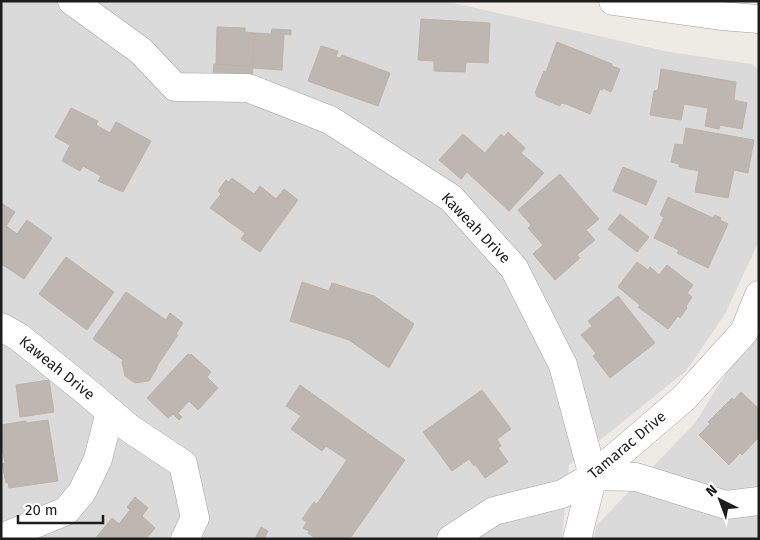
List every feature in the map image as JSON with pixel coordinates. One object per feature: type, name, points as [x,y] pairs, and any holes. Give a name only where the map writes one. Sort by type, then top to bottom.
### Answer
[{"type":"street","name":"Kaweah Drive","points":[[72,1],[141,51],[175,87],[248,88],[330,120],[451,198],[514,268],[563,365],[593,476]]},
{"type":"street","points":[[613,1],[720,9],[759,19]]},
{"type":"street","name":"Tamarac Drive","points":[[451,539],[494,511],[562,494],[593,476],[684,398],[744,332],[759,295]]},
{"type":"street","name":"Kaweah Drive","points":[[1,327],[19,337],[129,428],[183,464],[194,518],[186,539]]},
{"type":"street","points":[[1,538],[66,511],[82,492],[98,458],[110,412]]},
{"type":"street","points":[[577,539],[593,476],[636,477],[726,505],[759,501]]},
{"type":"shaded area","points":[[1,1],[445,1],[669,52],[752,64],[759,70],[759,241],[725,314],[686,371],[569,465],[562,539],[1,539]]},
{"type":"shaded area","points":[[759,321],[759,539],[594,539],[596,526],[695,423]]},
{"type":"building","points":[[421,19],[490,23],[488,63],[466,62],[465,72],[434,71],[434,61],[418,60]]},
{"type":"building","points":[[217,27],[245,28],[245,32],[255,33],[253,67],[216,64]]},
{"type":"building","points":[[272,29],[291,30],[291,35],[284,34],[282,70],[252,68],[255,33],[271,34]]},
{"type":"building","points":[[557,42],[620,69],[611,92],[603,88],[602,90],[600,89],[590,114],[566,104],[561,103],[560,106],[536,96],[537,94],[535,93],[544,71],[546,72]]},
{"type":"building","points":[[321,46],[338,51],[336,57],[340,58],[342,55],[390,73],[378,106],[308,81]]},
{"type":"building","points":[[214,64],[253,67],[252,77],[213,74]]},
{"type":"building","points":[[661,69],[736,82],[734,100],[747,103],[742,129],[720,125],[719,129],[705,126],[708,108],[684,104],[681,120],[650,115],[654,91],[658,90]]},
{"type":"building","points":[[71,108],[98,121],[96,125],[110,133],[116,122],[151,141],[123,192],[98,181],[101,176],[83,166],[80,171],[62,161],[70,145],[55,137]]},
{"type":"building","points":[[686,128],[754,140],[748,173],[734,170],[728,198],[695,192],[699,171],[679,167],[679,164],[671,162],[675,144],[683,145]]},
{"type":"building","points":[[508,132],[525,148],[521,153],[544,173],[509,211],[467,172],[461,179],[439,160],[463,134],[485,153],[501,134],[504,137]]},
{"type":"building","points":[[623,167],[657,181],[646,205],[613,191]]},
{"type":"building","points":[[560,174],[599,219],[586,230],[595,240],[577,255],[580,258],[555,280],[533,254],[543,245],[528,228],[531,225],[518,210]]},
{"type":"building","points":[[232,178],[254,194],[260,186],[276,199],[284,189],[298,200],[260,252],[241,239],[245,233],[210,208],[221,194],[218,191],[226,180],[229,182]]},
{"type":"building","points":[[668,197],[713,218],[715,215],[728,224],[708,268],[677,253],[679,250],[654,238],[664,217],[660,215]]},
{"type":"building","points":[[1,203],[15,212],[6,226],[17,234],[27,220],[52,238],[24,279],[3,265],[1,267]]},
{"type":"building","points":[[620,214],[649,237],[637,252],[608,229]]},
{"type":"building","points":[[66,257],[114,292],[87,330],[39,294]]},
{"type":"building","points":[[637,262],[648,270],[650,267],[659,275],[667,265],[693,285],[687,293],[692,297],[686,306],[687,308],[680,318],[678,316],[668,329],[638,307],[640,305],[618,287]]},
{"type":"building","points":[[302,282],[329,291],[332,283],[374,296],[414,324],[389,368],[349,340],[290,321]]},
{"type":"building","points":[[126,292],[166,320],[170,313],[183,323],[176,334],[178,335],[149,381],[135,383],[125,376],[123,360],[93,339]]},
{"type":"building","points":[[618,296],[655,343],[610,378],[593,356],[596,353],[581,335],[592,326],[588,321]]},
{"type":"building","points":[[188,354],[191,354],[211,372],[207,377],[218,388],[198,410],[189,401],[178,413],[182,417],[179,420],[173,414],[168,418],[147,398]]},
{"type":"building","points":[[49,380],[54,412],[20,417],[16,385]]},
{"type":"building","points":[[300,385],[405,460],[351,537],[349,536],[347,539],[316,539],[308,533],[309,531],[303,528],[307,522],[302,519],[314,502],[317,504],[347,460],[326,446],[322,451],[291,429],[301,416],[286,406]]},
{"type":"building","points":[[482,390],[511,429],[497,439],[501,446],[498,448],[508,462],[485,478],[469,459],[452,471],[423,432]]},
{"type":"building","points":[[741,392],[759,409],[759,437],[742,455],[740,453],[729,465],[699,435],[710,424],[708,422],[732,398],[734,400]]},
{"type":"building","points":[[48,420],[58,481],[9,488],[2,464],[5,463],[3,453],[1,453],[1,425]]},
{"type":"building","points":[[135,497],[148,508],[142,516],[155,528],[146,539],[95,539],[112,518],[119,524],[130,510],[127,507]]},
{"type":"building","points":[[261,527],[268,531],[264,539],[255,539]]}]
